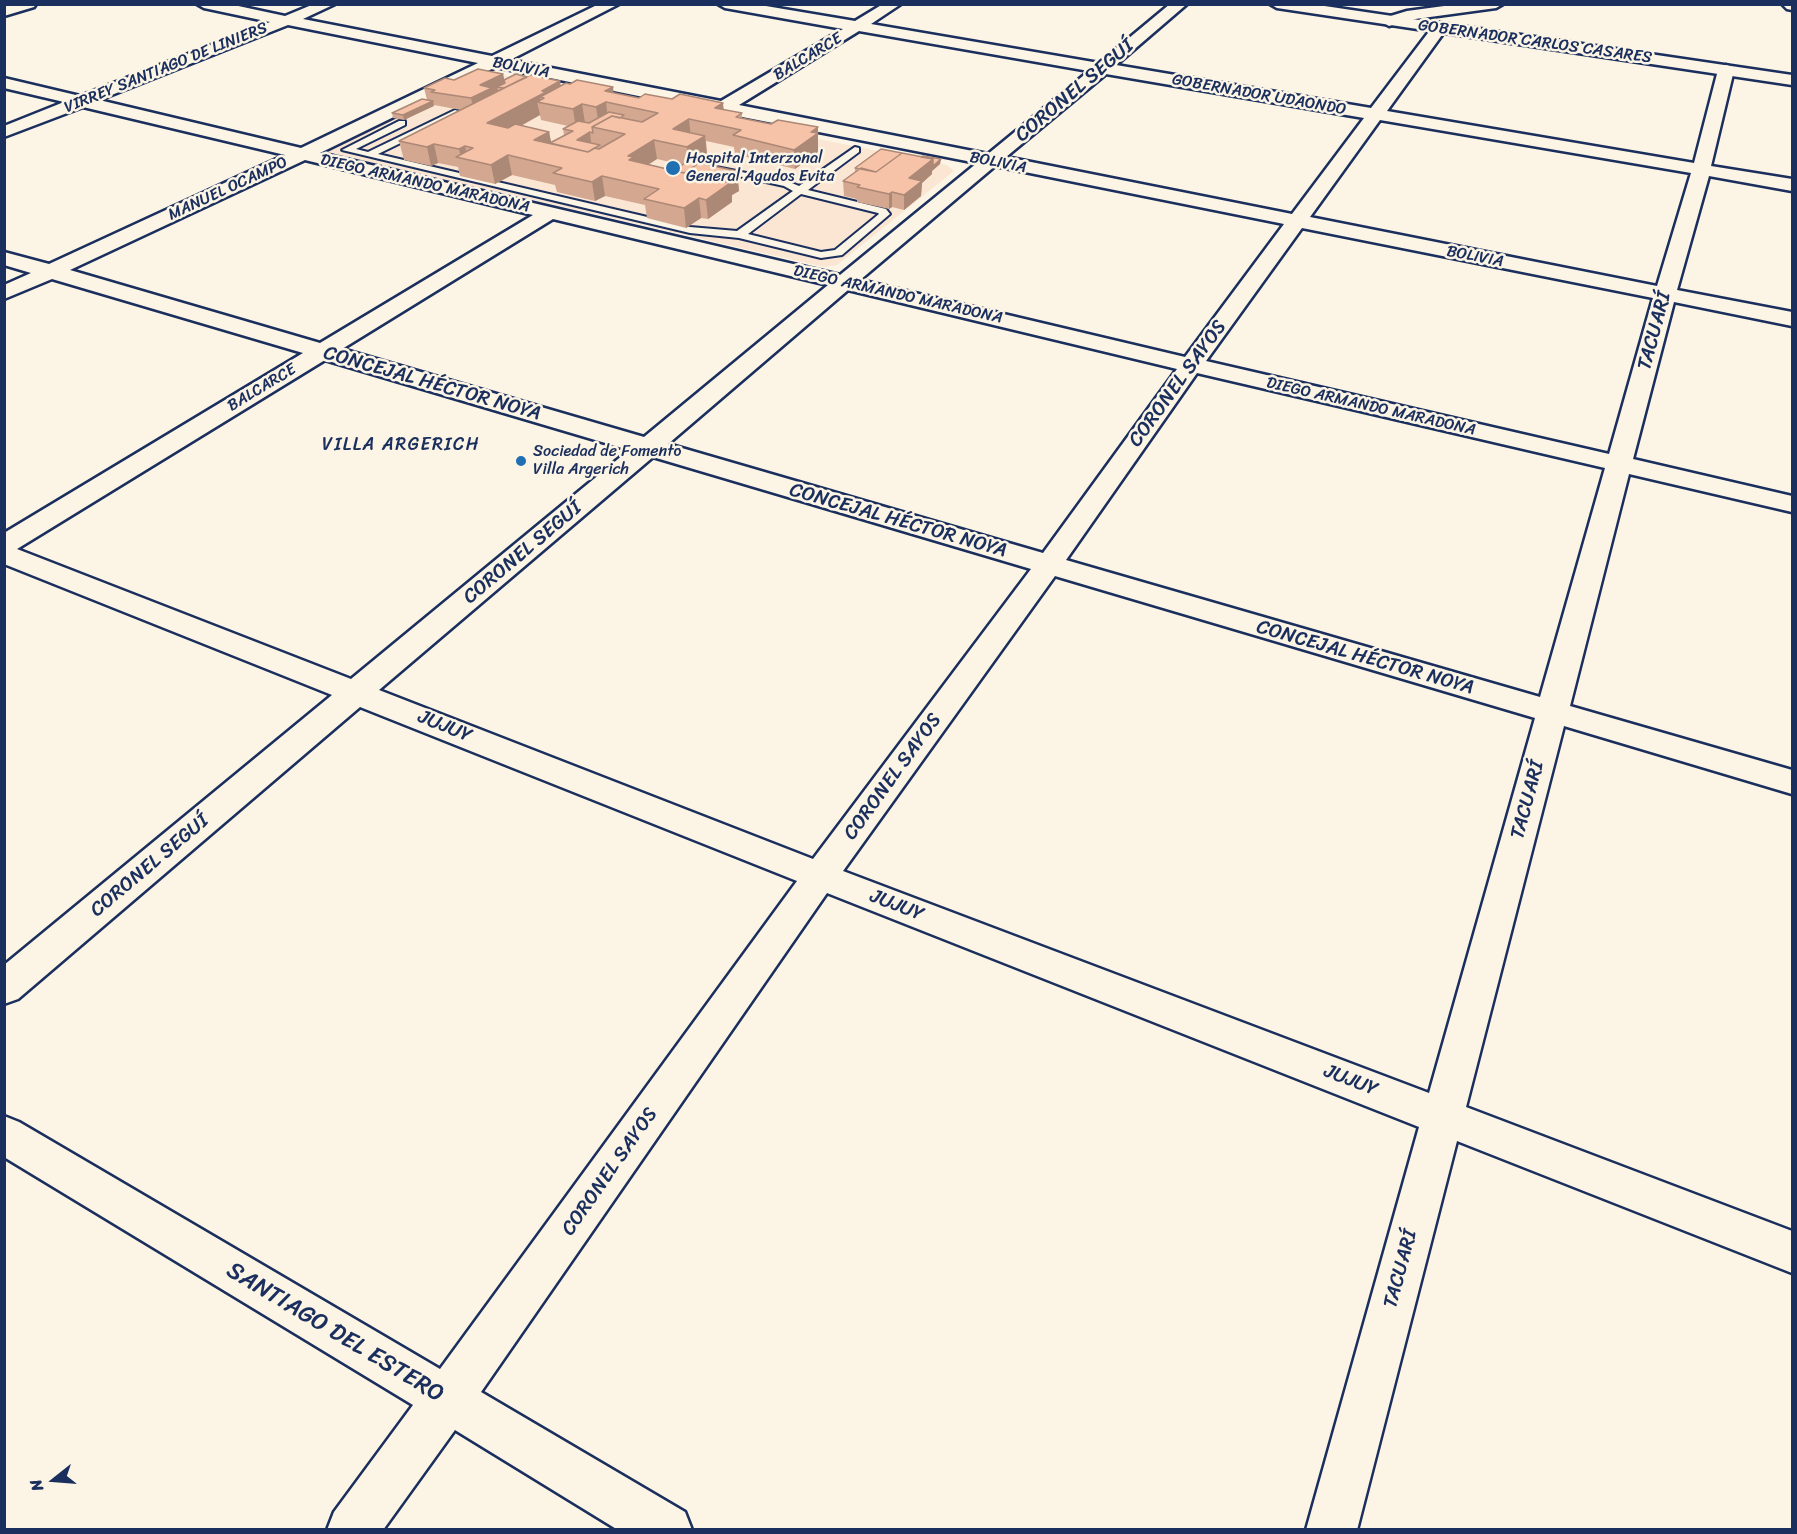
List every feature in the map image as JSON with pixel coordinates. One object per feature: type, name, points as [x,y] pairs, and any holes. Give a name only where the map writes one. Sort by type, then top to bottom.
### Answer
[{"type":"street","points":[[4,12],[29,4]]},
{"type":"street","name":"BOLIVIA","points":[[204,4],[493,62],[651,98],[722,108],[1792,319]]},
{"type":"street","name":"VIRREY SANTIAGO DE LINIERS","points":[[4,132],[328,4]]},
{"type":"street","name":"MANUEL OCAMPO","points":[[4,293],[302,155],[612,4]]},
{"type":"street","name":"GOBERNADOR UDAONDO","points":[[725,4],[1792,185]]},
{"type":"street","name":"BALCARCE","points":[[722,108],[894,4]]},
{"type":"street","name":"CORONEL SEGUÍ","points":[[4,988],[891,243],[1180,4]]},
{"type":"street","name":"GOBERNADOR CARLOS CASARES","points":[[1277,4],[1792,80]]},
{"type":"street","points":[[1389,21],[1407,16],[1496,4]]},
{"type":"street","name":"CORONEL SAYOS","points":[[352,1530],[820,876],[1439,28]]},
{"type":"street","name":"TACUARÍ","points":[[1331,1530],[1665,294],[1701,170],[1726,70]]},
{"type":"street","name":"DIEGO ARMANDO MARADONA","points":[[4,83],[1191,365],[1792,504]]},
{"type":"street","name":"BALCARCE","points":[[4,545],[550,213]]},
{"type":"street","name":"CONCEJAL HÉCTOR NOYA","points":[[4,258],[1792,782]]},
{"type":"street","name":"JUJUY","points":[[4,554],[820,876],[1792,1252]]},
{"type":"street","name":"SANTIAGO DEL ESTERO","points":[[4,1135],[667,1530]]},
{"type":"lane","points":[[369,155],[454,113],[472,117],[454,126]]},
{"type":"lane","points":[[402,123],[347,150],[703,232],[738,235],[827,255],[838,253],[885,215],[787,184],[715,168]]},
{"type":"lane","points":[[363,126],[428,140]]},
{"type":"lane","points":[[388,160],[408,150]]},
{"type":"lane","points":[[738,235],[855,150]]},
{"type":"lane","points":[[434,185],[453,174]]},
{"type":"lane","points":[[686,244],[703,232]]},
{"type":"lane","points":[[860,236],[891,243]]},
{"type":"shaded area","name":"Hospital Interzonal General Agudos Evita","points":[[497,74],[947,165],[954,171],[837,265],[824,267],[330,153],[330,148],[481,76]]},
{"type":"building","points":[[478,69],[503,74],[480,85],[492,88],[471,98],[431,92],[435,90],[424,88],[445,78],[454,80]]},
{"type":"building","points":[[516,74],[527,77],[504,88],[497,87],[505,83],[504,80]]},
{"type":"building","points":[[530,75],[560,81],[542,91],[546,92],[487,123],[508,128],[515,124],[549,132],[534,140],[588,152],[594,148],[599,149],[625,134],[592,127],[612,116],[642,122],[658,113],[606,102],[596,107],[582,104],[573,109],[537,102],[544,98],[540,97],[566,83],[570,84],[577,80],[613,87],[605,91],[639,98],[645,94],[672,99],[680,94],[723,103],[715,108],[742,113],[736,117],[771,124],[778,120],[818,127],[811,132],[818,133],[794,150],[733,135],[741,130],[689,119],[673,129],[705,136],[687,147],[654,140],[628,156],[634,157],[629,160],[684,173],[699,163],[737,171],[723,181],[730,183],[706,200],[699,198],[684,208],[644,199],[659,189],[602,176],[592,182],[553,173],[562,168],[508,155],[491,165],[456,157],[473,148],[465,146],[459,149],[434,144],[427,147],[399,141]]},
{"type":"building","points":[[422,99],[433,101],[403,115],[392,113]]},
{"type":"building","points":[[609,112],[624,115],[620,118],[612,116],[592,127],[593,133],[590,132],[577,140],[600,145],[588,152],[550,143],[573,131],[563,129],[578,121],[589,123]]},
{"type":"building","points":[[881,149],[902,153],[876,172],[855,168]]},
{"type":"building","points":[[902,153],[933,159],[909,178],[922,181],[904,195],[857,187],[860,185],[843,181],[861,168],[876,172]]},
{"type":"building","points":[[921,157],[941,159],[933,166],[933,159]]},
{"type":"building","points":[[688,160],[708,165],[699,163],[684,173],[675,171]]},
{"type":"place","name":"Hospital Interzonal General Agudos Evita","points":[[673,168]]},
{"type":"place","name":"Sociedad de Fomento Villa Argerich","points":[[521,461]]},
{"type":"district","name":"VILLA ARGERICH","points":[[401,445]]}]
